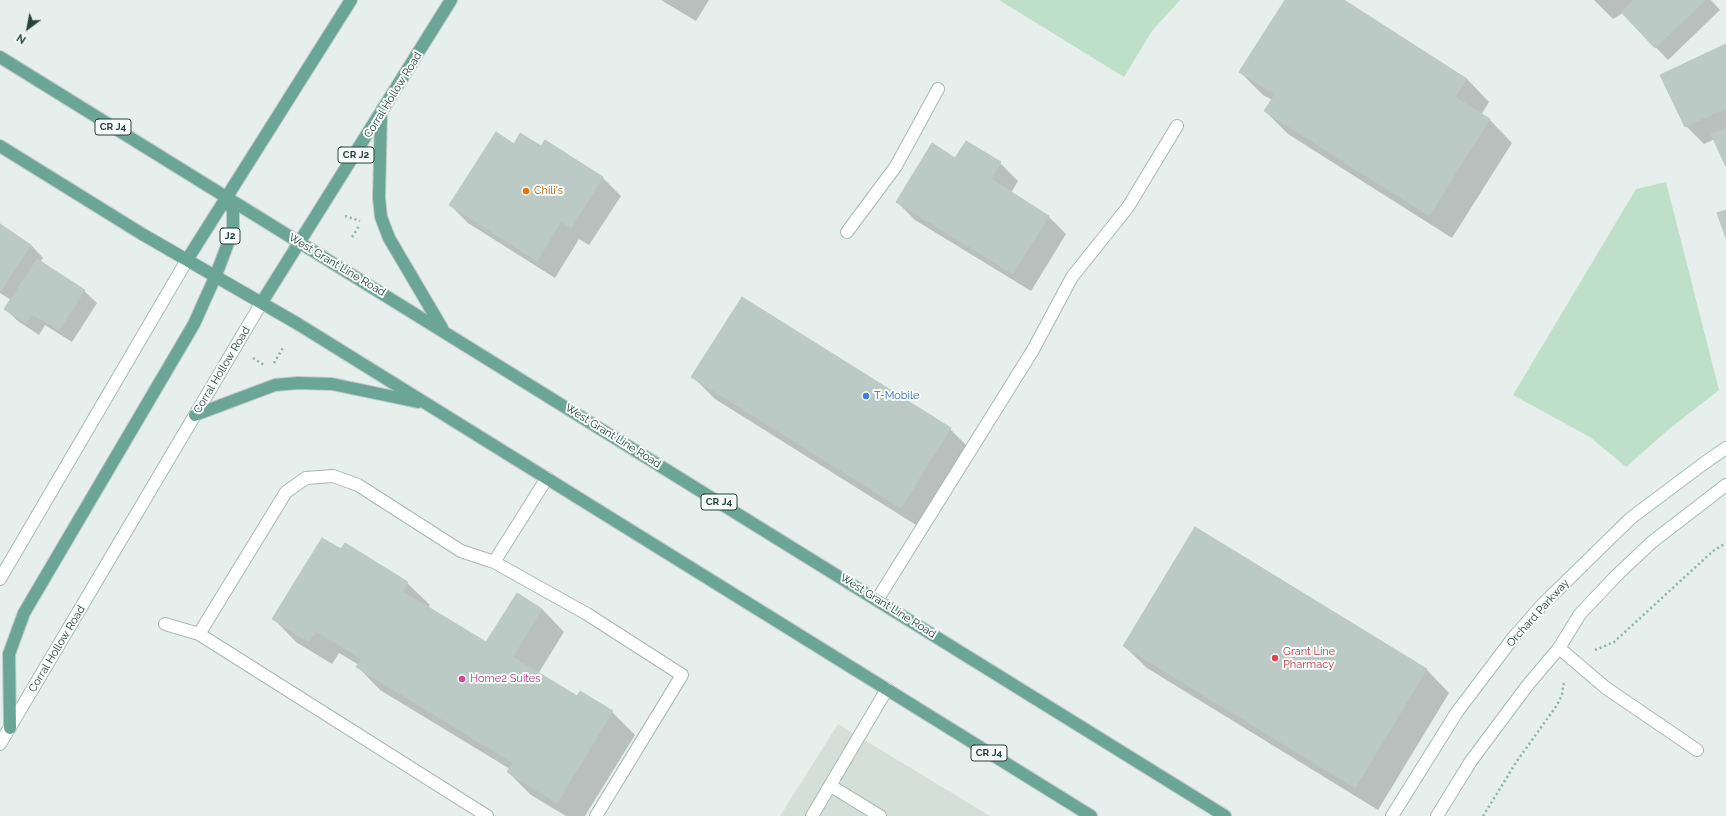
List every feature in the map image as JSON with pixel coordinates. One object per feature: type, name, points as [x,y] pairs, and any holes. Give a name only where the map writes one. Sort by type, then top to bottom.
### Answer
[{"type":"main road","points":[[187,260],[225,197],[351,0]]},
{"type":"main road","name":"Corral Hollow Road","points":[[262,302],[451,0]]},
{"type":"main road","name":"West Grant Line Road","points":[[0,57],[1225,816]]},
{"type":"main road","points":[[381,114],[379,198],[381,218],[389,238],[444,331]]},
{"type":"main road","name":"CR J4","points":[[0,146],[142,234],[262,302],[1091,816]]},
{"type":"main road","name":"J2","points":[[216,276],[233,230],[233,211],[225,197]]},
{"type":"main road","points":[[10,728],[9,654],[24,614],[191,328],[216,276]]},
{"type":"main road","points":[[195,415],[275,385],[298,383],[332,384],[426,404]]},
{"type":"street","points":[[847,232],[896,166],[938,89]]},
{"type":"street","points":[[877,600],[1033,350],[1072,277],[1128,207],[1177,126]]},
{"type":"street","points":[[0,579],[187,260]]},
{"type":"street","name":"Corral Hollow Road","points":[[0,744],[262,302]]},
{"type":"street","name":"Orchard Parkway","points":[[1392,816],[1457,712],[1513,638],[1542,605],[1632,518],[1702,464],[1726,448]]},
{"type":"street","points":[[199,634],[286,492],[306,478],[333,476],[358,485],[461,551],[494,562],[587,614],[682,675],[596,816]]},
{"type":"street","points":[[494,562],[547,478]]},
{"type":"street","points":[[1437,816],[1471,761],[1559,648],[1580,614],[1618,574],[1652,542],[1726,485]]},
{"type":"street","points":[[165,624],[199,634],[487,816]]},
{"type":"street","points":[[1559,648],[1606,688],[1697,750]]},
{"type":"street","points":[[812,816],[887,689]]},
{"type":"street","points":[[831,786],[880,816]]},
{"type":"path","points":[[345,216],[362,222],[352,237]]},
{"type":"path","points":[[253,358],[270,368],[284,346]]},
{"type":"path","points":[[1596,649],[1614,642],[1713,551],[1726,543]]},
{"type":"path","points":[[1483,816],[1518,761],[1557,705],[1562,695],[1563,685]]},
{"type":"shaded area","points":[[838,724],[990,816],[780,816]]},
{"type":"green space","points":[[999,0],[1180,0],[1152,31],[1124,77]]},
{"type":"green space","points":[[1666,182],[1719,390],[1668,430],[1626,467],[1590,437],[1513,395],[1636,189]]},
{"type":"building","points":[[1285,0],[1344,0],[1467,79],[1455,97],[1490,119],[1429,216],[1264,111],[1275,94],[1239,72]]},
{"type":"building","points":[[1633,0],[1705,0],[1655,48],[1621,12]]},
{"type":"building","points":[[1726,44],[1726,108],[1685,127],[1660,75]]},
{"type":"building","points":[[1726,128],[1726,167],[1711,134]]},
{"type":"building","name":"Chili's","points":[[496,132],[514,144],[520,133],[541,146],[545,140],[603,177],[571,228],[561,222],[537,261],[449,205]]},
{"type":"building","points":[[966,141],[1001,162],[991,179],[1049,216],[1013,274],[896,202],[932,143],[955,158]]},
{"type":"building","points":[[1726,210],[1726,238],[1717,213]]},
{"type":"building","points":[[0,224],[31,245],[1,291],[0,290]]},
{"type":"building","points":[[37,259],[85,290],[59,330],[32,314],[26,323],[4,309]]},
{"type":"building","points":[[742,297],[951,428],[901,508],[691,377]]},
{"type":"building","name":"Grant Line Pharmacy","points":[[1195,527],[1427,669],[1355,788],[1123,646]]},
{"type":"building","name":"Home2 Suites","points":[[322,538],[341,549],[345,543],[408,582],[402,591],[486,642],[517,593],[542,609],[513,657],[577,696],[580,691],[613,711],[557,803],[507,772],[513,763],[356,667],[361,659],[316,631],[309,642],[272,619]]},
{"type":"place","name":"Chili's","points":[[526,191]]},
{"type":"place","name":"T-Mobile","points":[[866,396]]},
{"type":"place","name":"Grant Line Pharmacy","points":[[1275,658]]},
{"type":"place","name":"Home2 Suites","points":[[462,679]]}]
